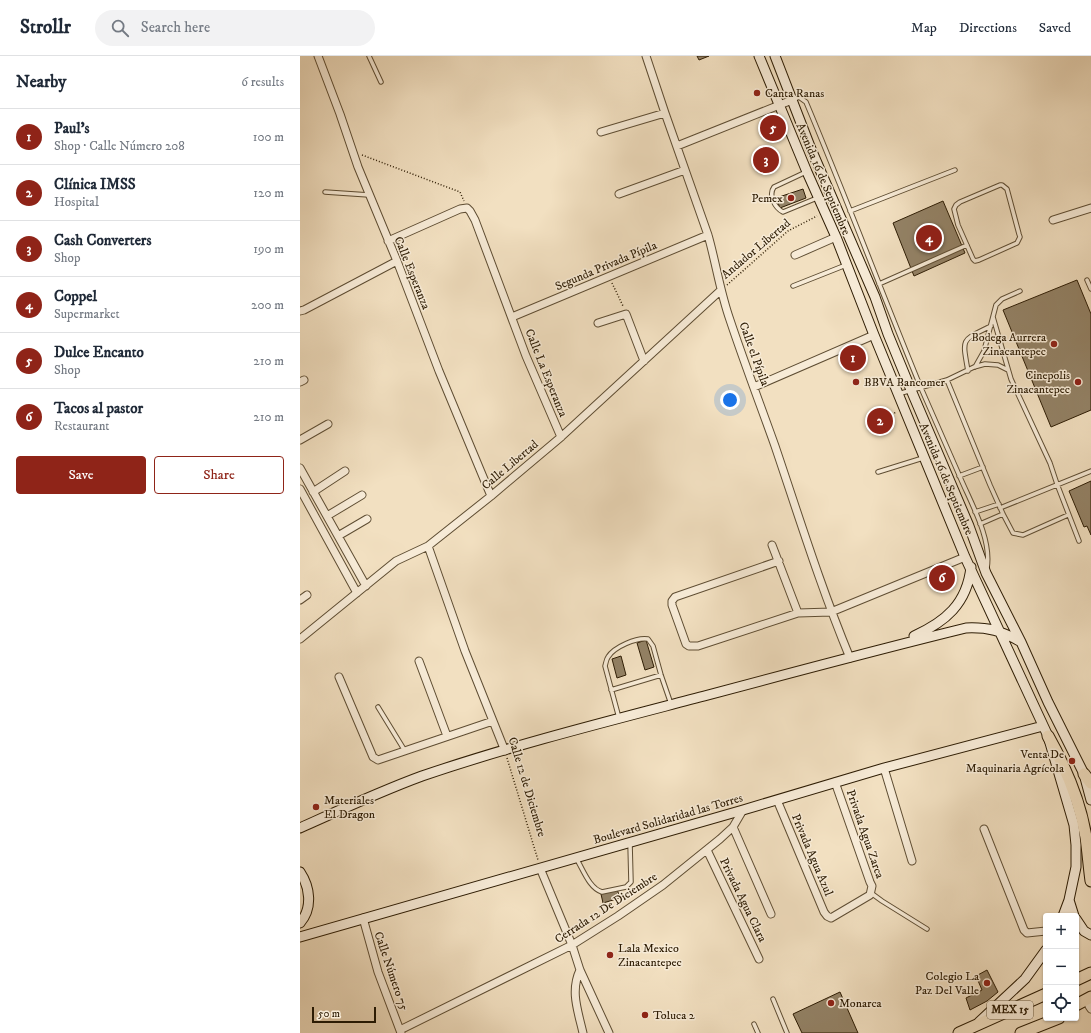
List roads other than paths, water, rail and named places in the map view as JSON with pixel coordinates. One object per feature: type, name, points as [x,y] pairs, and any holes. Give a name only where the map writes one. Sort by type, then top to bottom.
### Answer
[{"type":"main road","name":"Avenida 16 de Septiembre","points":[[759,56],[806,172],[836,237],[874,335],[965,557],[1046,731],[1074,825],[1076,845],[1076,867],[1069,900],[1064,913]]},
{"type":"main road","name":"Avenida 16 de Septiembre","points":[[775,56],[812,149],[875,297],[888,334],[911,390],[969,526],[986,573],[1087,779],[1091,800]]},
{"type":"main road","points":[[890,646],[926,631],[952,612],[964,593],[971,568]]},
{"type":"main road","points":[[300,828],[422,776],[619,718],[850,658],[890,646],[966,628],[977,627],[992,629],[1021,642]]},
{"type":"main road","points":[[1046,731],[1063,762],[1075,795],[1086,836],[1091,881]]},
{"type":"main road","name":"Boulevard Solidaridad las Torres","points":[[300,937],[884,768],[1046,731]]},
{"type":"main road","points":[[300,872],[306,884],[309,898],[307,911],[300,923]]},
{"type":"main road","points":[[1069,900],[1073,913]]},
{"type":"main road","points":[[1079,923],[1084,930],[1091,935]]},
{"type":"main road","points":[[974,1026],[1025,979],[1043,954]]},
{"type":"main road","points":[[1079,979],[1091,973]]},
{"type":"main road","name":"MEX 15","points":[[959,1033],[1043,995]]},
{"type":"main road","points":[[1079,1005],[1091,1004]]},
{"type":"main road","points":[[1079,1010],[1091,1004]]},
{"type":"main road","points":[[1037,1027],[1048,1021]]},
{"type":"main road","name":"MEX 15","points":[[1021,1033],[1052,1021]]},
{"type":"street","name":"Calle Esperanza","points":[[318,56],[336,101],[352,151],[369,195],[397,261],[439,371],[491,496]]},
{"type":"street","name":"Calle el Pípila","points":[[646,56],[708,235],[730,320],[831,612],[850,658]]},
{"type":"street","points":[[677,146],[792,100]]},
{"type":"street","points":[[601,132],[665,114]]},
{"type":"street","points":[[619,194],[686,170]]},
{"type":"street","name":"Calle La Esperanza","points":[[388,241],[460,210],[466,208],[470,211],[475,220],[526,356],[561,437]]},
{"type":"street","points":[[1054,220],[1091,208]]},
{"type":"street","name":"Segunda Privada Pípila","points":[[512,317],[708,235]]},
{"type":"street","points":[[795,255],[836,237]]},
{"type":"street","points":[[300,310],[311,306],[397,261]]},
{"type":"street","name":"Calle Libertad","points":[[300,639],[396,561],[428,546],[491,496],[561,437],[721,290]]},
{"type":"street","points":[[598,323],[626,314],[644,362]]},
{"type":"street","points":[[754,386],[874,335]]},
{"type":"street","points":[[300,440],[328,424]]},
{"type":"street","points":[[300,468],[366,586]]},
{"type":"street","points":[[314,492],[345,471]]},
{"type":"street","points":[[300,489],[358,593]]},
{"type":"street","points":[[327,516],[362,495]]},
{"type":"street","points":[[338,536],[367,519]]},
{"type":"street","points":[[772,545],[798,613]]},
{"type":"street","name":"Calle 12 de Diciembre","points":[[428,546],[465,651],[505,751]]},
{"type":"street","points":[[779,561],[675,597],[672,601],[686,644],[689,646],[698,646],[798,613],[831,612],[965,557]]},
{"type":"street","points":[[343,568],[353,562]]},
{"type":"street","points":[[300,600],[307,594]]},
{"type":"street","points":[[419,661],[447,736]]},
{"type":"street","points":[[339,677],[373,757],[378,760],[493,721]]},
{"type":"street","points":[[884,768],[912,862]]},
{"type":"street","name":"Privada Agua Zarca","points":[[835,782],[870,882],[871,893]]},
{"type":"street","name":"Privada Agua Azul","points":[[777,800],[824,912],[829,917],[834,916],[871,893]]},
{"type":"street","name":"Cerrada 12 De Diciembre","points":[[401,1032],[572,945],[618,916],[663,885],[707,850],[733,827],[743,810]]},
{"type":"street","points":[[733,827],[771,914]]},
{"type":"street","points":[[984,829],[1024,930],[1027,932],[1043,931]]},
{"type":"street","name":"Privada Agua Clara","points":[[707,850],[759,959]]},
{"type":"street","points":[[540,868],[572,945],[580,970],[609,1033]]},
{"type":"street","name":"Calle Número 75","points":[[360,919],[401,1032]]},
{"type":"street","points":[[580,970],[576,978],[575,992],[576,1003],[584,1033]]},
{"type":"lane","points":[[369,56],[381,82]]},
{"type":"lane","points":[[792,100],[799,97],[806,102],[921,387],[980,524],[989,558],[986,573]]},
{"type":"lane","points":[[850,211],[955,170]]},
{"type":"lane","points":[[806,172],[774,187],[771,191],[771,196],[778,210],[783,212],[818,197]]},
{"type":"lane","points":[[1002,185],[1007,189],[1019,234],[1017,243],[975,261],[967,245],[958,224],[954,207],[960,202],[1002,185]]},
{"type":"lane","points":[[325,192],[369,195]]},
{"type":"lane","points":[[879,284],[967,245]]},
{"type":"lane","points":[[793,286],[846,265]]},
{"type":"lane","points":[[1087,280],[1091,289]]},
{"type":"lane","points":[[898,394],[947,380],[974,367],[984,351],[996,305],[999,301],[1020,291]]},
{"type":"lane","points":[[993,317],[1008,370],[1050,463],[1068,516],[1079,541]]},
{"type":"lane","points":[[968,371],[964,344],[967,339],[991,326]]},
{"type":"lane","points":[[888,334],[899,330]]},
{"type":"lane","points":[[974,367],[998,364],[1008,370]]},
{"type":"lane","points":[[947,380],[990,485],[1013,533],[1023,535],[1068,516]]},
{"type":"lane","points":[[878,472],[924,458]]},
{"type":"lane","points":[[959,476],[983,467]]},
{"type":"lane","points":[[1000,508],[1091,471]]},
{"type":"lane","points":[[975,512],[999,504]]},
{"type":"lane","points":[[980,524],[1003,514]]},
{"type":"lane","points":[[619,718],[605,666],[608,656],[622,645],[644,638],[652,642],[671,705]]},
{"type":"lane","points":[[611,690],[661,675]]},
{"type":"lane","points":[[378,707],[405,751]]},
{"type":"lane","points":[[576,858],[592,886],[598,890],[602,892],[626,887],[631,882],[630,842]]},
{"type":"lane","points":[[871,893],[927,929]]},
{"type":"lane","points":[[773,999],[788,1033]]},
{"type":"lane","points":[[754,1024],[758,1033]]},
{"type":"place","name":"Canta Ranas","points":[[757,93]]},
{"type":"place","name":"Dulce Encanto","points":[[773,128]]},
{"type":"place","name":"Cash Converters","points":[[766,160]]},
{"type":"place","name":"Pemex","points":[[791,198]]},
{"type":"place","name":"Coppel","points":[[929,238]]},
{"type":"place","name":"Bodega Aurrera Zinacantepec","points":[[1054,344]]},
{"type":"place","name":"Paul's","points":[[853,358]]},
{"type":"place","name":"BBVA Bancomer","points":[[856,382]]},
{"type":"place","name":"Cinepolis Zinacantepec","points":[[1078,382]]},
{"type":"place","name":"Clínica IMSS","points":[[880,421]]},
{"type":"place","name":"Tacos al pastor","points":[[942,578]]},
{"type":"place","name":"Venta De Maquinaria Agrícola","points":[[1072,761]]},
{"type":"place","name":"Materiales El Dragon","points":[[316,807]]},
{"type":"place","name":"Lala Mexico Zinacantepec","points":[[610,955]]},
{"type":"place","name":"Colegio La Paz Del Valle","points":[[987,983]]},
{"type":"place","name":"Monarca","points":[[831,1003]]},
{"type":"place","name":"Toluca 2","points":[[645,1015]]}]
